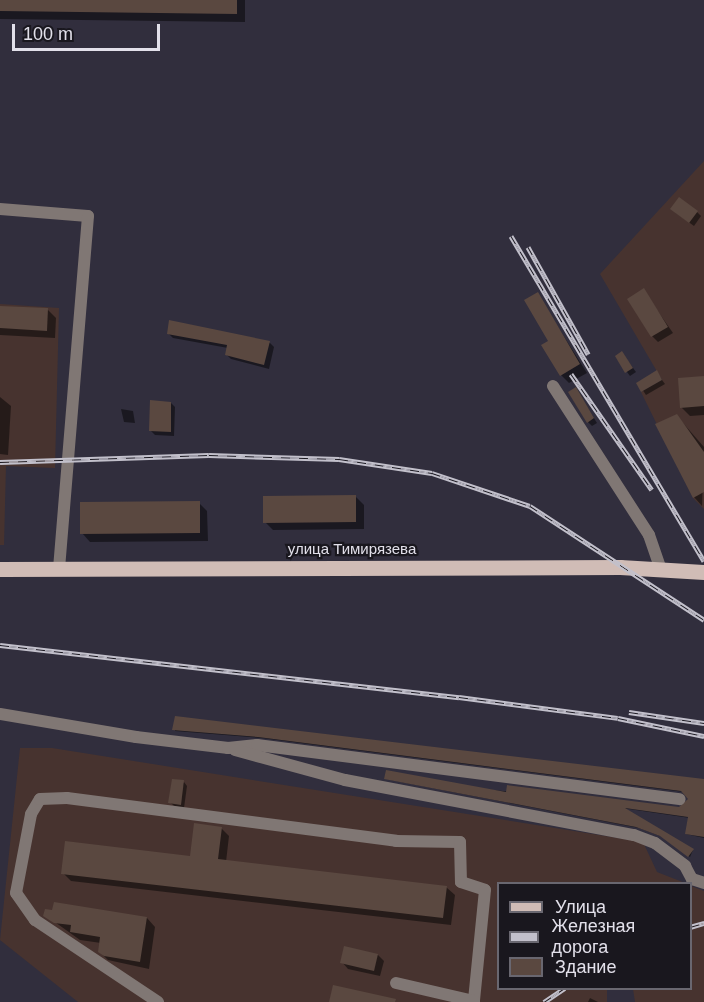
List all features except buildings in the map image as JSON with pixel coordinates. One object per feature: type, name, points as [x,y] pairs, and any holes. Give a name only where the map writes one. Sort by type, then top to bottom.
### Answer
[{"type":"main road","name":"улица Тимирязева","points":[[0,569],[662,570],[704,572]]},
{"type":"street","points":[[0,209],[88,216],[59,569]]},
{"type":"street","points":[[554,386],[649,535],[662,570]]},
{"type":"street","points":[[0,714],[228,748],[345,780],[634,835],[655,843],[685,866],[692,879],[704,883]]},
{"type":"street","points":[[228,748],[256,745],[680,799]]},
{"type":"street","points":[[153,1001],[34,920],[16,893],[31,814],[40,799],[68,798],[396,841],[460,842],[461,882],[485,890],[474,1001],[396,983]]},
{"type":"shaded area","points":[[704,161],[704,509],[693,498],[641,392],[662,380],[600,274]]},
{"type":"shaded area","points":[[0,304],[59,308],[55,468],[6,466],[4,545],[0,545]]},
{"type":"shaded area","points":[[20,748],[52,748],[643,842],[657,872],[682,882],[497,882],[497,990],[607,990],[607,1002],[78,1002],[0,940]]},
{"type":"shaded area","points":[[692,886],[704,891],[704,1002],[635,1002],[633,990],[692,990]]},
{"type":"railway","points":[[511,236],[704,561]]},
{"type":"railway","points":[[528,247],[588,354]]},
{"type":"railway","points":[[571,374],[652,490]]},
{"type":"railway","points":[[0,462],[209,455],[339,459],[432,473],[530,506],[704,620]]},
{"type":"railway","points":[[0,645],[459,697],[618,718],[704,736]]},
{"type":"railway","points":[[629,712],[704,723]]},
{"type":"railway","points":[[692,926],[704,923]]},
{"type":"railway","points":[[544,1002],[562,990]]}]
